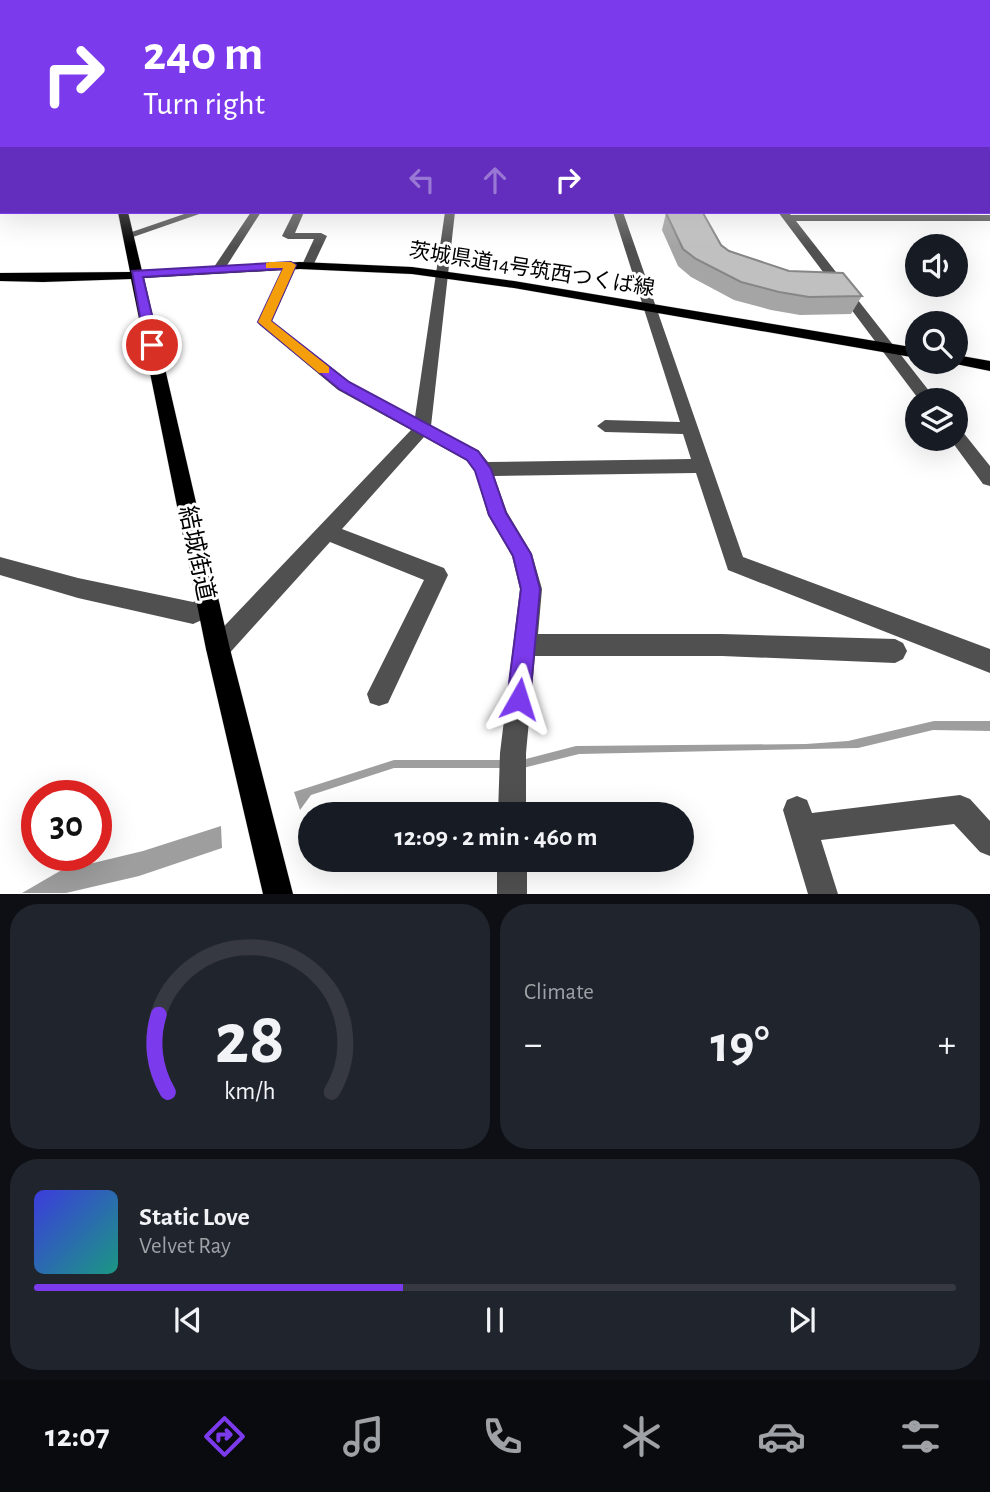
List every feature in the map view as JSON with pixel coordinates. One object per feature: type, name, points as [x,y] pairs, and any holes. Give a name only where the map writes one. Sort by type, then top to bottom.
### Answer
[{"type":"main road","name":"結城街道","points":[[124,214],[218,649],[278,894]]},
{"type":"main road","name":"茨城県道14号筑西つくば線","points":[[0,277],[49,279],[220,267],[291,265],[443,274],[905,351]]},
{"type":"main road","points":[[968,362],[990,366]]},
{"type":"street","points":[[129,235],[194,214]]},
{"type":"street","points":[[220,267],[255,214]]},
{"type":"street","points":[[298,214],[288,236],[321,236],[308,265]]},
{"type":"street","points":[[218,649],[422,429],[450,214]]},
{"type":"street","points":[[619,214],[735,563],[990,661]]},
{"type":"street","points":[[785,215],[990,218]]},
{"type":"street","points":[[785,215],[919,388]]},
{"type":"street","points":[[291,265],[265,322],[344,386],[473,456],[483,469],[498,515],[522,554],[530,589],[513,763],[512,802]]},
{"type":"street","points":[[605,426],[689,428]]},
{"type":"street","points":[[968,451],[990,479]]},
{"type":"street","points":[[483,469],[702,466]]},
{"type":"street","points":[[326,532],[437,575],[379,694]]},
{"type":"street","points":[[0,566],[78,587],[194,612],[209,606]]},
{"type":"street","points":[[524,645],[722,645],[895,650]]},
{"type":"street","points":[[823,894],[800,819],[960,809],[990,842]]},
{"type":"street","points":[[512,872],[512,894]]},
{"type":"shaded area","points":[[934,721],[990,721],[990,731],[933,730],[858,748],[579,754],[523,768],[394,768],[311,795],[306,802],[298,804],[294,792],[394,760],[522,760],[576,746],[806,744],[848,741]]},
{"type":"shaded area","points":[[221,826],[222,848],[139,876],[66,893],[22,893],[60,871],[112,871],[112,858]]},
{"type":"building","points":[[666,214],[704,214],[721,245],[729,251],[789,271],[843,273],[862,296],[809,297],[779,292],[741,282],[696,259],[683,249]]},
{"type":"slow traffic","points":[[270,265],[291,265],[265,322],[324,370]]},
{"type":"route","points":[[152,345],[136,274],[220,267],[291,265],[265,322],[344,386],[448,441],[473,456],[483,469],[498,515],[522,554],[530,589],[519,699]]}]
